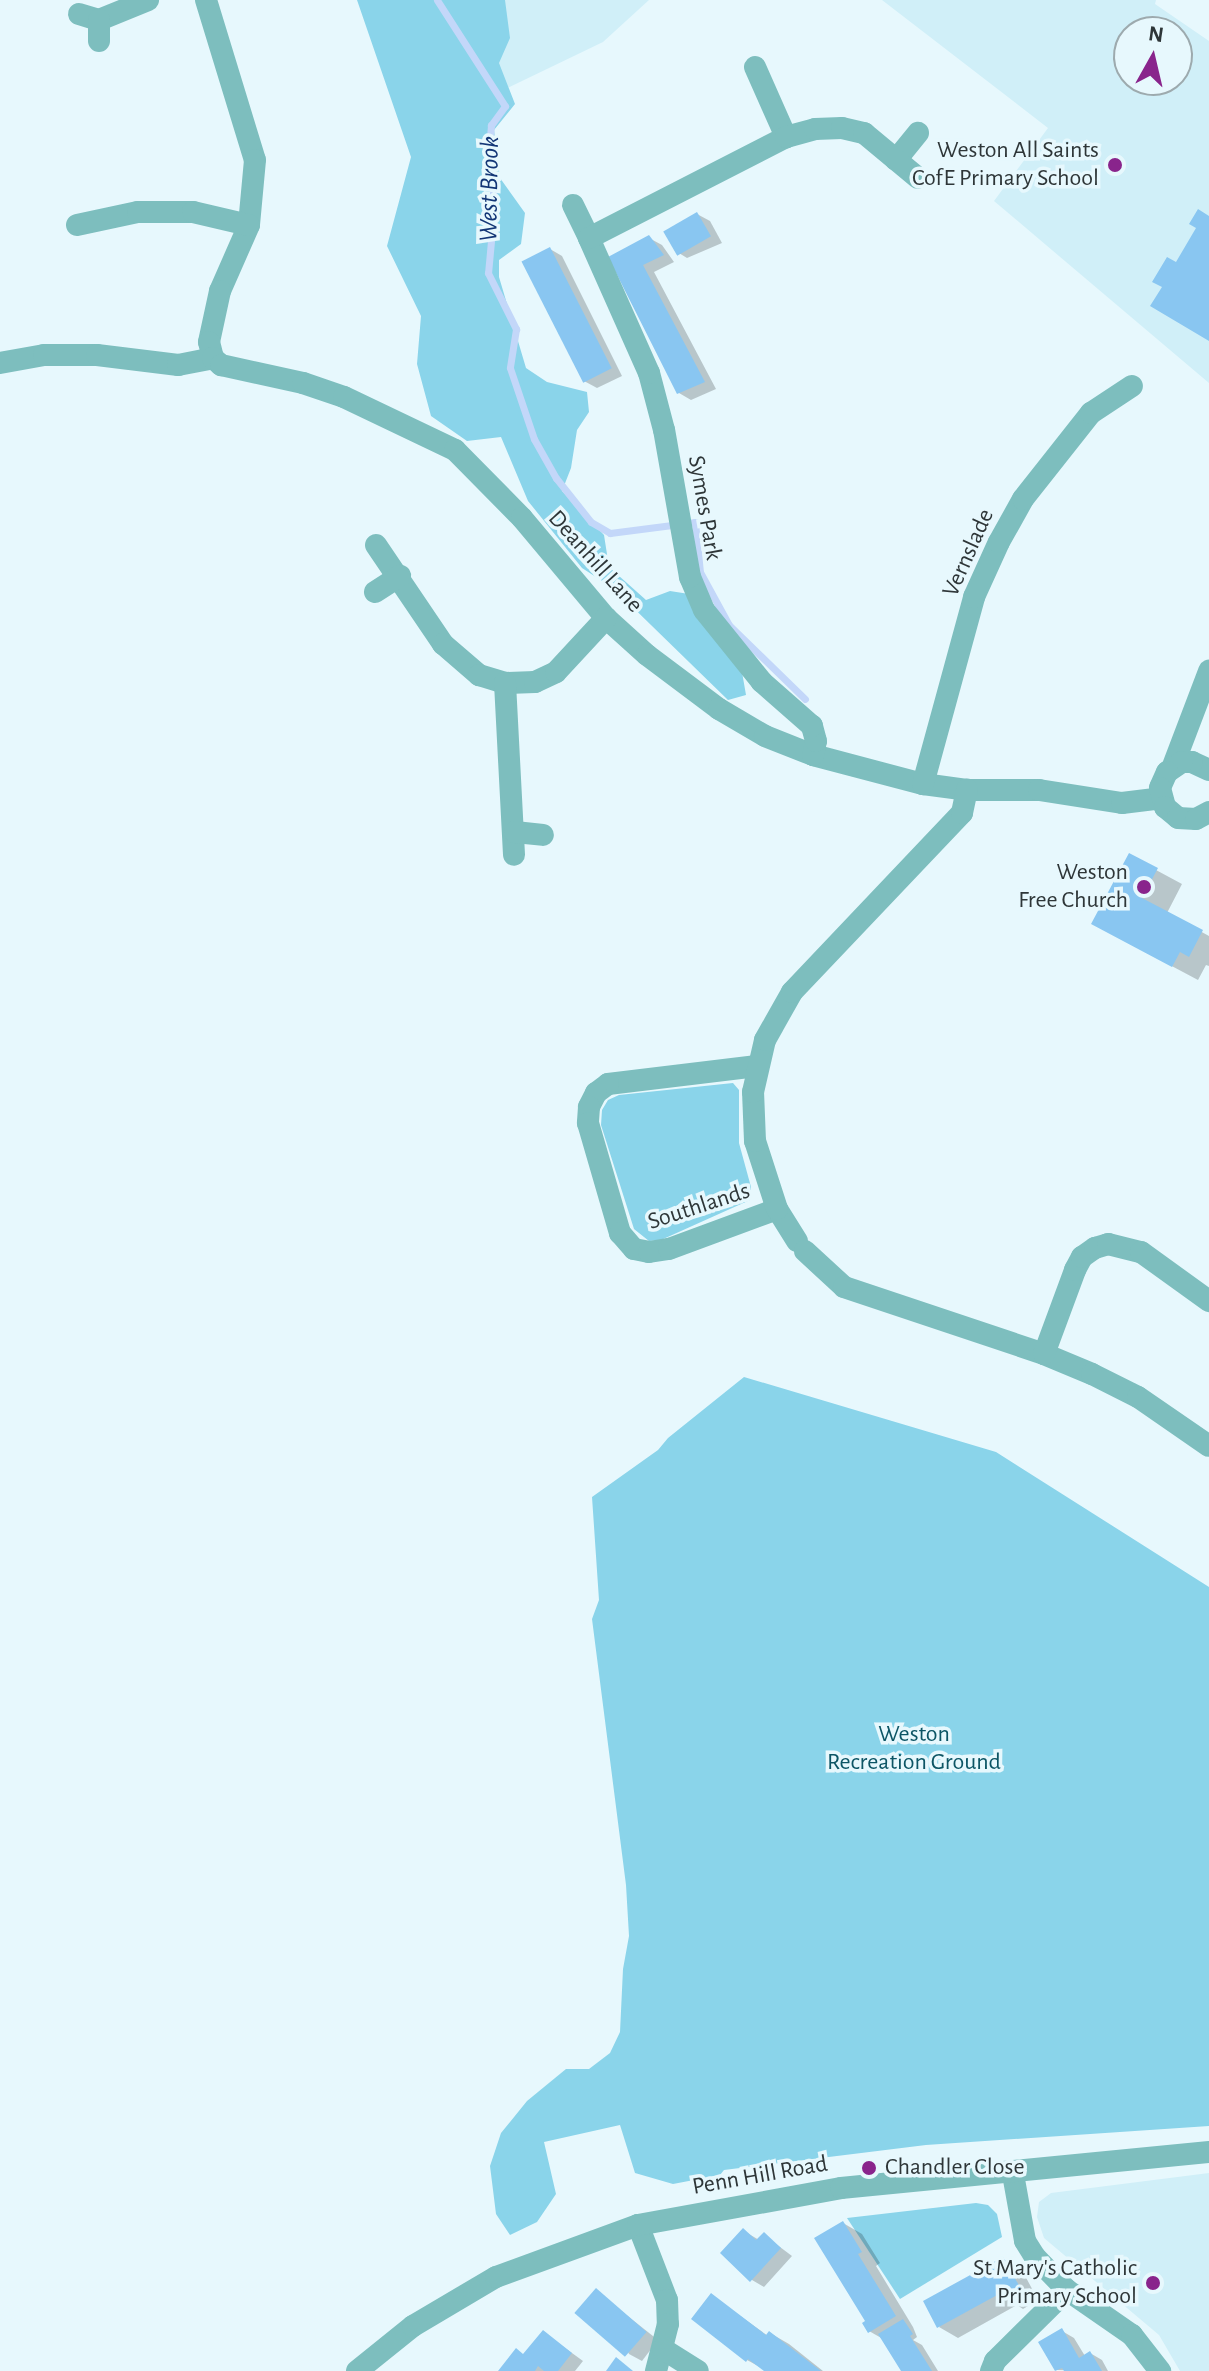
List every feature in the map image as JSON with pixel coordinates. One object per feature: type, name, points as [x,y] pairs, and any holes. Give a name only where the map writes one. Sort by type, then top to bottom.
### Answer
[{"type":"street","points":[[92,25],[148,0]]},
{"type":"street","points":[[206,0],[255,160],[249,225],[220,291],[209,342],[213,358]]},
{"type":"street","points":[[755,67],[786,137]]},
{"type":"street","points":[[589,238],[786,137],[842,128],[864,133],[918,178]]},
{"type":"street","points":[[896,160],[918,133]]},
{"type":"street","name":"Symes Park","points":[[573,205],[649,373],[690,577],[704,610],[762,682],[812,726],[816,741],[813,755]]},
{"type":"street","points":[[77,225],[138,212],[179,212],[249,225]]},
{"type":"street","name":"Deanhill Lane","points":[[0,363],[44,355],[97,355],[178,365],[213,358],[221,365],[303,383],[344,397],[455,450],[522,518],[606,618],[647,655],[719,709],[765,736],[813,755],[923,784],[967,790],[1039,790],[1122,803],[1161,798]]},
{"type":"street","name":"Vernslade","points":[[923,784],[974,597],[999,542],[1023,499],[1091,413],[1132,386]]},
{"type":"street","points":[[376,545],[451,652],[479,675],[505,683],[535,682],[556,672],[606,618]]},
{"type":"street","points":[[375,592],[400,576]]},
{"type":"street","points":[[1209,671],[1173,766],[1163,778],[1161,798],[1171,814],[1209,835]]},
{"type":"street","points":[[505,683],[514,855]]},
{"type":"street","points":[[1173,766],[1192,762],[1209,770]]},
{"type":"street","name":"Southlands","points":[[967,790],[962,813],[792,992],[765,1040],[753,1092],[755,1141],[777,1209],[801,1246],[844,1287],[1044,1354],[1138,1397],[1209,1446]]},
{"type":"street","points":[[1186,820],[1209,812]]},
{"type":"street","points":[[515,832],[543,835]]},
{"type":"street","name":"Southlands","points":[[757,1066],[608,1084],[596,1093],[589,1107],[588,1123],[620,1233],[634,1249],[649,1252],[669,1249],[777,1209]]},
{"type":"street","points":[[1044,1354],[1082,1257],[1108,1244],[1141,1252],[1209,1301]]},
{"type":"street","name":"Penn Hill Road","points":[[357,2371],[413,2326],[496,2277],[638,2225],[841,2188],[1013,2174],[1209,2152]]},
{"type":"street","points":[[1013,2174],[1025,2241],[1035,2257],[1067,2290],[1132,2335],[1160,2371]]},
{"type":"street","points":[[638,2225],[667,2300],[668,2324],[656,2371]]},
{"type":"street","points":[[991,2371],[995,2361],[1067,2290]]},
{"type":"street","points":[[663,2349],[698,2371]]},
{"type":"shaded area","points":[[454,0],[649,0],[603,42],[501,91]]},
{"type":"shaded area","name":"Weston All Saints CofE Primary School","points":[[882,0],[1156,0],[1155,4],[1173,16],[1113,16],[1113,96],[1193,96],[1193,30],[1209,41],[1209,383],[994,201],[1048,128]]},
{"type":"shaded area","name":"St Mary's Catholic Primary School","points":[[1209,2173],[1209,2371],[1180,2371],[1159,2335],[1044,2238],[1037,2217],[1039,2202],[1051,2193]]},
{"type":"green space","points":[[357,0],[505,0],[510,38],[499,63],[515,104],[494,130],[500,178],[525,213],[521,244],[499,260],[499,277],[526,368],[547,382],[587,392],[589,412],[577,430],[571,468],[562,491],[604,535],[609,567],[646,600],[670,591],[689,594],[742,672],[746,695],[728,700],[613,588],[582,568],[528,501],[501,437],[467,441],[431,416],[417,364],[421,316],[387,246],[411,157]]},
{"type":"green space","points":[[733,1083],[739,1090],[739,1143],[751,1187],[750,1200],[661,1240],[649,1241],[634,1229],[601,1125],[602,1110],[608,1100],[619,1095]]},
{"type":"green space","name":"Weston Recreation Ground","points":[[744,1377],[996,1452],[1209,1587],[1209,2126],[926,2145],[724,2170],[720,2175],[673,2184],[635,2173],[620,2125],[544,2142],[556,2194],[537,2222],[510,2235],[496,2214],[490,2166],[501,2133],[527,2101],[566,2069],[589,2069],[610,2053],[620,2032],[623,1969],[629,1936],[626,1885],[592,1619],[599,1600],[592,1497],[658,1450],[668,1438]]},
{"type":"green space","points":[[976,2203],[988,2205],[997,2214],[1002,2237],[900,2299],[847,2218]]},
{"type":"building","points":[[1198,209],[1209,216],[1209,341],[1150,306],[1162,287],[1152,282],[1167,257],[1176,262],[1196,228],[1189,224]]},
{"type":"building","points":[[697,212],[711,236],[677,256],[663,232]]},
{"type":"building","points":[[649,235],[664,255],[643,265],[705,382],[677,394],[608,257]]},
{"type":"building","points":[[550,247],[612,368],[583,383],[521,262]]},
{"type":"building","points":[[1129,853],[1158,868],[1142,898],[1203,930],[1189,957],[1180,952],[1172,967],[1091,924]]},
{"type":"building","points":[[843,2221],[862,2252],[858,2254],[896,2316],[868,2333],[862,2323],[865,2321],[814,2238]]},
{"type":"building","points":[[743,2228],[756,2240],[764,2232],[781,2248],[750,2282],[720,2253]]},
{"type":"building","points":[[1003,2257],[1021,2289],[1002,2299],[999,2294],[937,2328],[923,2301]]},
{"type":"building","points":[[596,2288],[647,2332],[625,2357],[574,2313]]},
{"type":"building","points":[[711,2293],[766,2335],[769,2331],[821,2371],[764,2371],[748,2359],[746,2362],[691,2319]]},
{"type":"building","points":[[903,2319],[932,2371],[901,2371],[878,2334]]},
{"type":"building","points":[[1062,2328],[1079,2358],[1090,2351],[1102,2371],[1064,2371],[1062,2368],[1055,2371],[1038,2342]]},
{"type":"building","points":[[543,2330],[572,2353],[558,2371],[544,2371],[538,2366],[535,2371],[498,2371],[516,2348],[523,2354]]},
{"type":"building","points":[[616,2357],[633,2371],[606,2371]]},
{"type":"waterway","name":"West Brook","points":[[437,0],[505,106],[491,125],[487,174],[495,198],[488,273],[516,329],[510,368],[534,439],[556,478],[591,522],[610,533],[695,522],[700,572],[729,625],[805,699]]},
{"type":"place","name":"Weston All Saints CofE Primary School","points":[[1115,165]]},
{"type":"place","name":"Weston Free Church","points":[[1144,887]]},
{"type":"place","name":"Chandler Close","points":[[869,2168]]},
{"type":"place","name":"St Mary's Catholic Primary School","points":[[1153,2283]]}]
